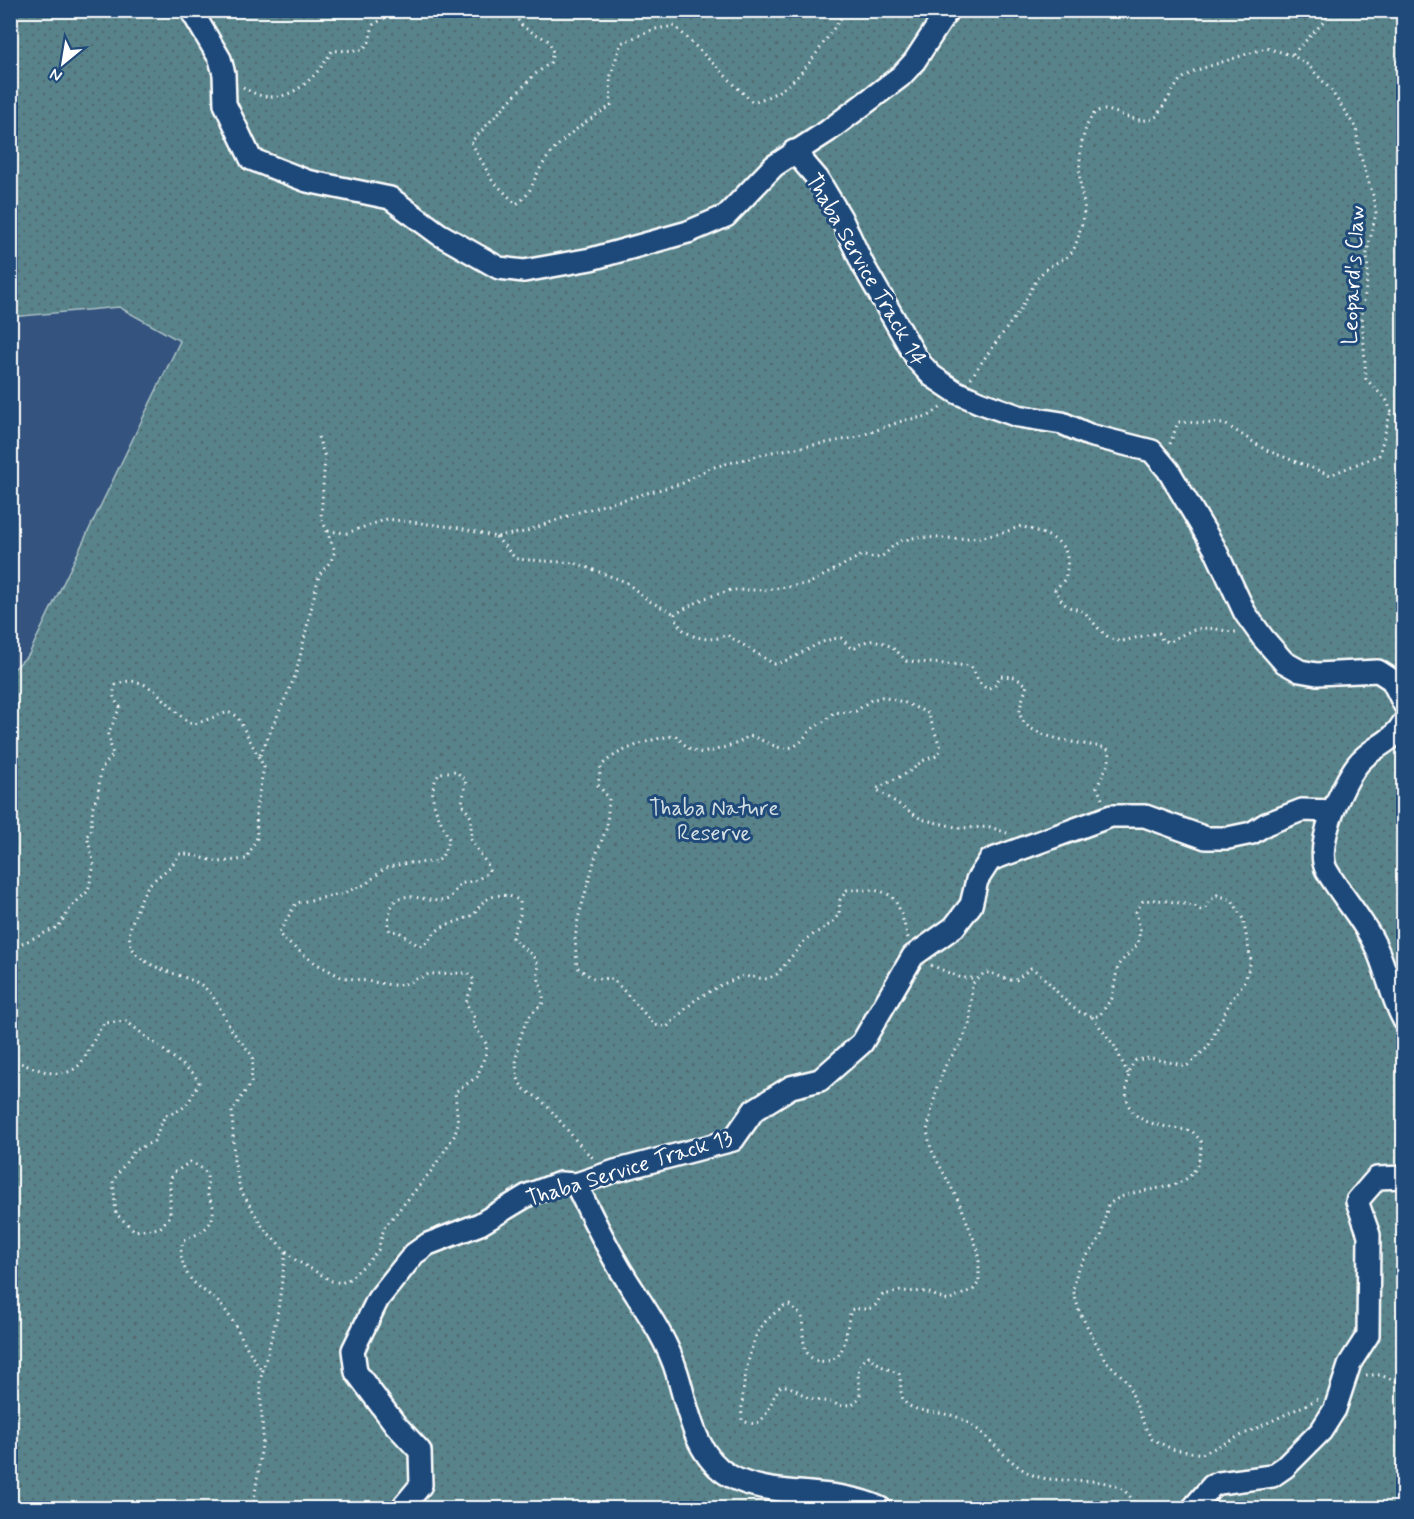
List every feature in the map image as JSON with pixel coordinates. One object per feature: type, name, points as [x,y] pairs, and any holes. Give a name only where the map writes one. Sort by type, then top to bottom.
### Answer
[{"type":"street","points":[[191,10],[220,58],[224,74],[225,104],[251,159],[307,181],[390,198],[439,234],[489,264],[508,270],[542,269],[591,259],[708,225],[733,211],[774,166],[828,130],[901,76],[914,62],[948,10]]},
{"type":"street","name":"Thaba Service Track 14","points":[[794,151],[817,178],[918,361],[932,376],[956,392],[1018,416],[1062,423],[1089,435],[1152,451],[1168,470],[1214,547],[1245,613],[1263,639],[1284,662],[1300,671],[1334,674],[1378,671],[1392,680],[1404,704]]},
{"type":"street","points":[[1404,722],[1396,736],[1357,765],[1332,811],[1325,831],[1325,869],[1341,890],[1377,948],[1391,996],[1404,1020]]},
{"type":"street","name":"Thaba Service Track 13","points":[[402,1509],[421,1485],[420,1451],[395,1424],[356,1372],[353,1350],[378,1299],[414,1254],[428,1244],[480,1224],[528,1195],[560,1183],[576,1184],[615,1171],[732,1140],[754,1110],[791,1088],[820,1080],[862,1043],[913,956],[954,927],[971,905],[977,880],[990,860],[1111,816],[1145,816],[1206,838],[1228,838],[1252,833],[1266,824],[1302,810],[1332,811]]},
{"type":"street","points":[[1193,1509],[1212,1486],[1219,1483],[1272,1476],[1285,1467],[1321,1431],[1335,1409],[1341,1387],[1347,1380],[1350,1363],[1368,1335],[1368,1235],[1357,1201],[1377,1178],[1404,1177]]},
{"type":"street","points":[[576,1184],[597,1228],[664,1344],[676,1371],[703,1450],[716,1466],[744,1482],[836,1495],[866,1502],[880,1509]]},
{"type":"path","points":[[224,74],[250,92],[272,98],[301,88],[319,72],[332,51],[362,50],[369,42],[373,25],[386,17],[406,10]]},
{"type":"path","points":[[511,10],[523,27],[549,41],[553,52],[550,63],[534,75],[471,142],[492,180],[516,204],[527,198],[541,166],[573,131],[611,106],[610,78],[621,43],[655,29],[675,26],[752,102],[771,98],[810,66],[822,43],[844,14],[843,10]]},
{"type":"path","points":[[1292,55],[1335,10]]},
{"type":"path","name":"Leopard's Claw","points":[[956,392],[971,378],[1003,334],[1042,273],[1051,265],[1068,259],[1075,247],[1084,208],[1081,191],[1081,160],[1086,129],[1093,115],[1100,109],[1108,109],[1125,118],[1150,120],[1156,117],[1180,80],[1194,71],[1266,48],[1292,55],[1308,65],[1330,89],[1356,128],[1359,151],[1369,178],[1376,213],[1367,253],[1368,274],[1362,314],[1366,379],[1387,401],[1391,411],[1404,418]]},
{"type":"path","points":[[328,531],[347,533],[387,519],[460,528],[496,537],[524,532],[579,512],[683,483],[720,466],[804,446],[833,444],[904,420],[929,416],[944,406],[956,392]]},
{"type":"path","points":[[1168,470],[1171,443],[1178,422],[1225,424],[1266,450],[1330,475],[1379,455],[1391,411]]},
{"type":"path","points":[[260,757],[296,674],[319,575],[331,561],[335,550],[321,517],[325,457],[318,437]]},
{"type":"path","points":[[675,614],[705,598],[732,590],[764,590],[808,584],[862,555],[878,560],[885,557],[897,542],[911,538],[981,539],[1006,533],[1021,526],[1054,538],[1063,544],[1068,552],[1066,576],[1055,590],[1067,606],[1086,614],[1096,628],[1118,642],[1159,633],[1162,640],[1169,642],[1183,632],[1215,629],[1263,639]]},
{"type":"path","points":[[496,537],[516,559],[575,563],[626,582],[649,601],[675,614],[680,628],[689,634],[700,639],[727,636],[774,664],[792,660],[823,641],[842,638],[850,647],[855,648],[861,643],[872,640],[885,643],[897,650],[906,661],[971,666],[979,682],[987,689],[995,685],[1000,676],[1014,677],[1028,685],[1020,711],[1023,723],[1031,730],[1062,740],[1106,748],[1110,751],[1109,762],[1097,787],[1111,816]]},
{"type":"path","points":[[10,940],[23,943],[58,927],[71,907],[88,891],[94,865],[87,836],[91,830],[93,805],[98,795],[101,770],[113,754],[108,734],[120,707],[114,700],[113,693],[116,685],[134,681],[153,688],[189,723],[195,724],[228,712],[237,716],[260,757],[264,776],[256,809],[257,838],[246,859],[219,862],[179,854],[174,866],[149,884],[129,931],[133,945],[145,962],[203,986],[220,1007],[230,1027],[253,1058],[251,1083],[232,1111],[236,1176],[240,1189],[264,1229],[294,1259],[332,1281],[340,1283],[358,1272],[378,1250],[389,1221],[432,1170],[454,1136],[458,1124],[455,1092],[477,1077],[484,1063],[486,1045],[473,1024],[474,1017],[466,1003],[474,980],[468,973],[429,974],[402,985],[341,976],[315,963],[283,939],[279,933],[296,903],[341,894],[366,884],[385,868],[407,863],[437,862],[442,857],[449,839],[434,805],[432,786],[440,773],[446,770],[455,771],[466,780],[462,804],[471,816],[471,840],[489,867],[489,872],[477,880],[460,884],[449,898],[438,901],[419,896],[407,896],[390,908],[388,927],[390,931],[399,933],[419,946],[425,945],[436,931],[475,914],[479,905],[498,893],[510,894],[520,900],[520,915],[512,938],[533,956],[539,966],[536,974],[544,999],[542,1005],[534,1009],[524,1024],[517,1053],[518,1076],[521,1085],[544,1103],[589,1154],[604,1167],[615,1171]]},
{"type":"path","points":[[977,978],[962,978],[913,956],[896,899],[887,892],[847,890],[840,900],[839,914],[832,923],[806,939],[777,974],[767,979],[751,975],[730,980],[695,1000],[667,1027],[655,1025],[613,979],[585,975],[577,967],[575,960],[578,919],[596,855],[607,827],[609,798],[598,785],[601,767],[618,753],[625,752],[658,736],[676,736],[696,752],[708,754],[735,745],[748,736],[757,737],[782,749],[789,748],[800,743],[812,728],[827,721],[833,712],[856,711],[871,700],[892,698],[928,713],[940,746],[939,752],[936,756],[922,761],[912,770],[876,789],[921,819],[960,828],[990,827],[1035,843]]},
{"type":"path","points":[[1092,1017],[1099,1016],[1109,1005],[1118,965],[1138,944],[1140,930],[1136,912],[1143,901],[1166,900],[1183,906],[1195,906],[1200,910],[1205,909],[1209,901],[1217,895],[1232,900],[1243,919],[1251,961],[1245,981],[1230,1002],[1208,1047],[1187,1066],[1150,1058],[1136,1060],[1130,1067],[1125,1102],[1134,1115],[1150,1122],[1192,1131],[1202,1140],[1199,1165],[1194,1172],[1161,1190],[1130,1193],[1108,1204],[1101,1237],[1078,1268],[1073,1289],[1079,1311],[1106,1360],[1127,1381],[1152,1439],[1172,1449],[1202,1454],[1362,1376],[1380,1375],[1398,1382],[1404,1377]]},
{"type":"path","points":[[1129,1076],[1114,1045],[1092,1017],[1071,1005],[1031,968],[1016,980],[1001,978],[992,973],[984,973],[977,978],[970,993],[970,1022],[961,1043],[946,1064],[937,1087],[927,1131],[931,1149],[961,1206],[979,1253],[979,1282],[974,1289],[948,1301],[927,1292],[901,1291],[883,1295],[876,1306],[869,1309],[851,1310],[842,1350],[836,1359],[827,1361],[808,1356],[802,1338],[802,1316],[789,1305],[784,1306],[758,1331],[753,1344],[742,1396],[742,1420],[753,1424],[767,1415],[776,1391],[781,1386],[788,1386],[812,1399],[834,1402],[840,1407],[853,1404],[860,1397],[855,1375],[858,1367],[869,1356],[881,1366],[899,1374],[904,1402],[911,1406],[956,1417],[974,1426],[1006,1460],[1032,1474],[1057,1481],[1098,1480],[1127,1494],[1133,1499],[1136,1509]]},
{"type":"path","points":[[10,1059],[43,1071],[67,1073],[76,1069],[83,1061],[104,1023],[118,1020],[136,1028],[193,1073],[199,1082],[190,1101],[184,1109],[165,1115],[154,1141],[134,1151],[113,1181],[116,1214],[135,1231],[160,1228],[170,1216],[170,1179],[175,1172],[190,1162],[205,1172],[210,1182],[208,1197],[213,1205],[213,1215],[204,1231],[184,1240],[180,1250],[183,1263],[190,1279],[224,1308],[262,1371]]},
{"type":"path","points":[[253,1509],[263,1437],[259,1402],[262,1371],[277,1317],[286,1251]]},
{"type":"path","points":[[10,1463],[10,1471]]},
{"type":"green space","name":"Thaba Nature Reserve","points":[[11,11],[1403,11],[1403,1508],[11,1508],[11,672],[29,654],[180,341],[119,307],[11,317]]}]
